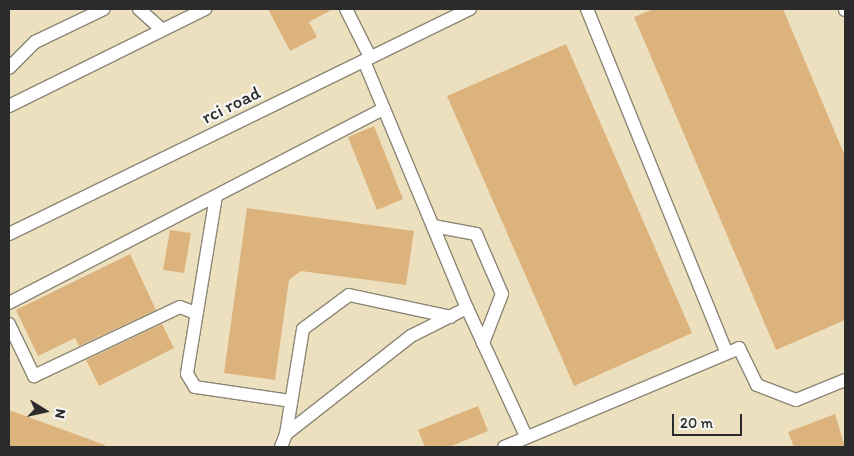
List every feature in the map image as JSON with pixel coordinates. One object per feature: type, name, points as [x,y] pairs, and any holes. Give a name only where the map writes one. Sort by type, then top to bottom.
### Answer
[{"type":"lane","points":[[9,68],[35,42],[104,9]]},
{"type":"lane","points":[[139,9],[162,30]]},
{"type":"lane","points":[[9,106],[205,9]]},
{"type":"lane","points":[[346,9],[367,59],[384,109],[433,226],[483,343],[526,436]]},
{"type":"lane","name":"rci road","points":[[9,234],[470,9]]},
{"type":"lane","points":[[587,9],[728,353]]},
{"type":"lane","points":[[9,303],[384,109]]},
{"type":"lane","points":[[216,196],[187,374],[195,387],[291,401]]},
{"type":"lane","points":[[433,226],[476,234],[480,242],[502,294],[483,343]]},
{"type":"lane","points":[[281,447],[286,434],[303,329],[349,295],[451,317]]},
{"type":"lane","points":[[9,324],[34,376],[180,307],[196,313]]},
{"type":"lane","points":[[286,434],[411,336],[468,308]]},
{"type":"lane","points":[[504,447],[526,436],[740,348],[757,385],[796,400],[845,380]]},
{"type":"building","points":[[268,9],[333,9],[309,22],[317,37],[290,51]]},
{"type":"building","points":[[654,9],[783,9],[845,156],[845,320],[776,350],[634,17]]},
{"type":"building","points":[[566,44],[692,333],[574,386],[447,96]]},
{"type":"building","points":[[374,126],[403,199],[377,210],[348,137]]},
{"type":"building","points":[[247,208],[414,231],[406,285],[301,271],[289,280],[275,380],[224,373]]},
{"type":"building","points":[[170,230],[191,233],[184,273],[163,270]]},
{"type":"building","points":[[130,254],[156,310],[79,346],[75,338],[38,356],[16,310]]},
{"type":"building","points":[[162,324],[174,348],[99,386],[86,360]]},
{"type":"building","points":[[478,406],[488,431],[449,447],[425,447],[418,430]]},
{"type":"building","points":[[9,410],[105,445],[105,447],[9,447]]},
{"type":"building","points":[[835,414],[845,447],[794,447],[788,432]]}]
